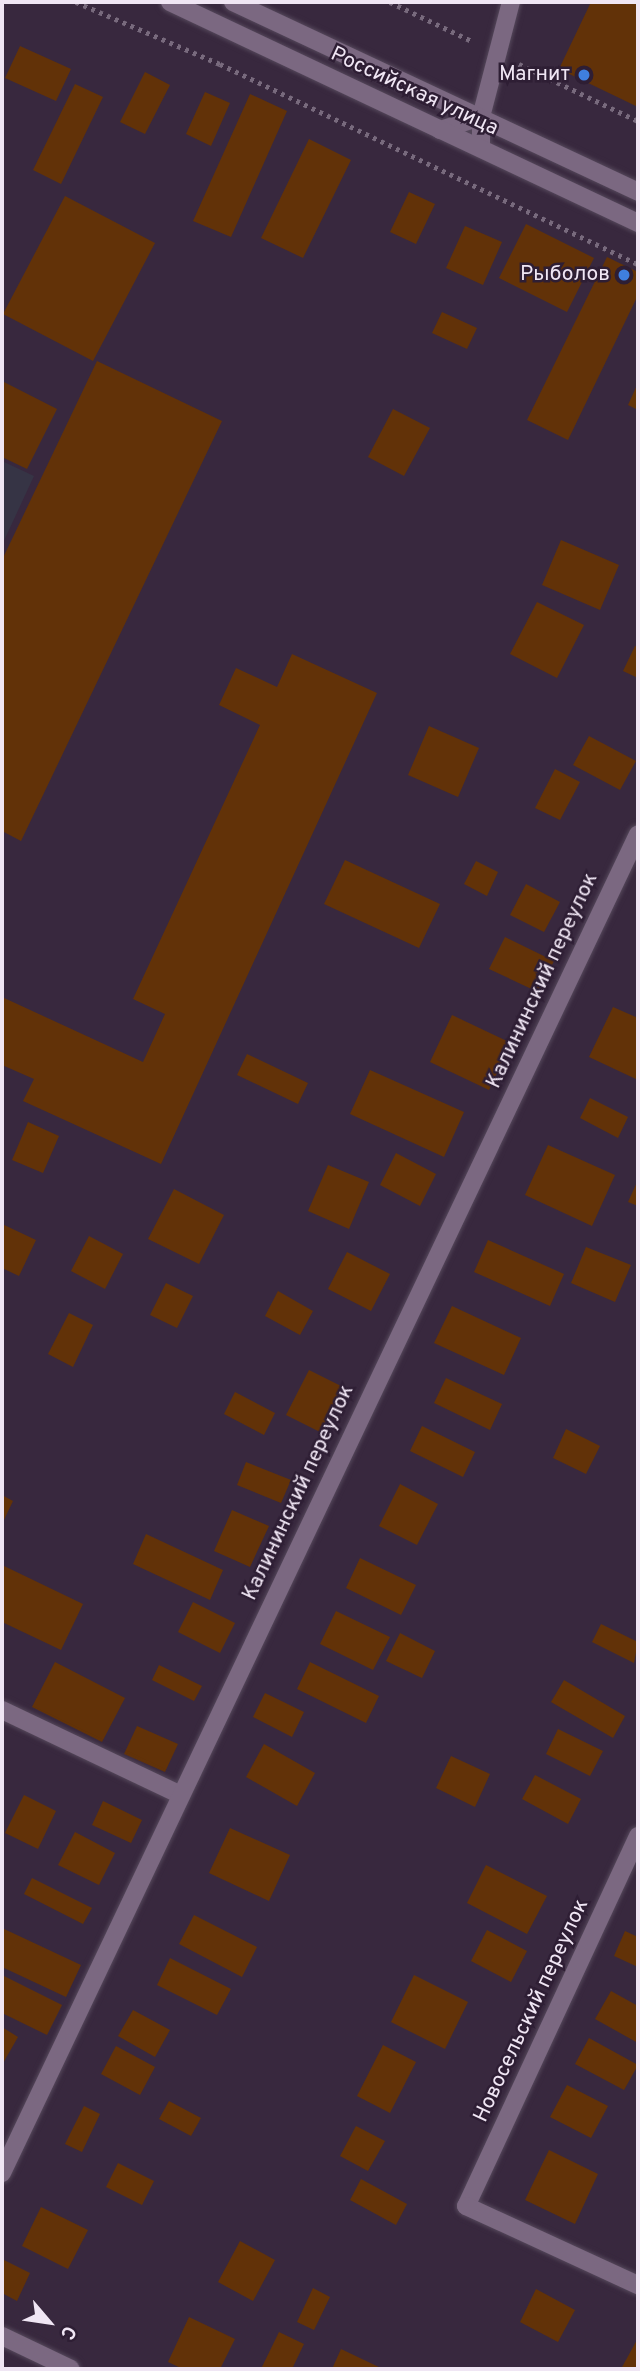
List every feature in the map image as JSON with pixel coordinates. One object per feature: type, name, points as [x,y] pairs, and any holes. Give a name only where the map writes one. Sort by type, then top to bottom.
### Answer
[{"type":"street","name":"Российская улица","points":[[170,2],[638,223]]},
{"type":"street","name":"Российская улица","points":[[233,2],[638,192]]},
{"type":"street","points":[[481,148],[481,117],[511,2]]},
{"type":"street","points":[[440,130],[481,117]]},
{"type":"street","name":"Калининский переулок","points":[[2,2173],[638,834]]},
{"type":"street","points":[[2,1710],[181,1795]]},
{"type":"street","name":"Новосельский переулок","points":[[638,1836],[466,2206],[638,2286]]},
{"type":"street","points":[[2,2336],[71,2369]]},
{"type":"path","points":[[76,2],[220,64],[638,264]]},
{"type":"path","points":[[390,2],[638,121]]},
{"type":"shaded area","points":[[2,461],[34,476],[2,545]]},
{"type":"building","points":[[591,2],[638,2],[638,107],[559,69]]},
{"type":"building","points":[[20,46],[71,69],[56,101],[5,78]]},
{"type":"building","points":[[145,72],[170,85],[145,134],[120,122]]},
{"type":"building","points":[[75,84],[103,97],[61,184],[33,170]]},
{"type":"building","points":[[205,92],[230,103],[211,146],[186,134]]},
{"type":"building","points":[[250,94],[287,111],[231,237],[193,221]]},
{"type":"building","points":[[309,139],[351,160],[303,258],[261,238]]},
{"type":"building","points":[[409,192],[435,204],[416,244],[390,232]]},
{"type":"building","points":[[65,196],[155,243],[93,361],[3,314]]},
{"type":"building","points":[[526,224],[594,258],[567,312],[499,278]]},
{"type":"building","points":[[465,226],[502,242],[483,285],[446,268]]},
{"type":"building","points":[[607,257],[638,272],[638,295],[568,440],[527,420]]},
{"type":"building","points":[[442,312],[477,328],[467,349],[432,333]]},
{"type":"building","points":[[97,361],[222,421],[21,841],[2,831],[2,560]]},
{"type":"building","points":[[2,381],[57,409],[27,469],[2,457]]},
{"type":"building","points":[[638,383],[638,410],[628,405]]},
{"type":"building","points":[[393,409],[430,428],[404,476],[368,457]]},
{"type":"building","points":[[561,540],[619,565],[600,610],[542,585]]},
{"type":"building","points":[[537,602],[584,625],[557,678],[510,654]]},
{"type":"building","points":[[635,646],[638,647],[638,678],[623,671]]},
{"type":"building","points":[[292,654],[377,693],[161,1164],[23,1101],[34,1079],[2,1065],[2,997],[143,1062],[165,1014],[133,999],[260,725],[219,705],[236,668],[277,687]]},
{"type":"building","points":[[429,726],[479,748],[458,797],[408,775]]},
{"type":"building","points":[[589,736],[636,761],[620,790],[573,765]]},
{"type":"building","points":[[555,769],[580,782],[560,820],[535,808]]},
{"type":"building","points":[[345,860],[440,904],[419,948],[324,904]]},
{"type":"building","points":[[476,861],[498,872],[487,896],[464,884]]},
{"type":"building","points":[[526,884],[560,902],[544,932],[510,915]]},
{"type":"building","points":[[505,937],[554,961],[538,992],[489,969]]},
{"type":"building","points":[[613,1007],[638,1018],[638,1080],[589,1057]]},
{"type":"building","points":[[452,1015],[511,1043],[489,1090],[430,1062]]},
{"type":"building","points":[[247,1054],[308,1083],[298,1104],[237,1075]]},
{"type":"building","points":[[370,1070],[464,1112],[444,1157],[350,1114]]},
{"type":"building","points":[[590,1098],[628,1117],[618,1138],[580,1118]]},
{"type":"building","points":[[28,1122],[59,1136],[43,1173],[12,1160]]},
{"type":"building","points":[[548,1145],[615,1175],[592,1226],[525,1195]]},
{"type":"building","points":[[396,1153],[436,1174],[420,1206],[380,1185]]},
{"type":"building","points":[[328,1165],[369,1182],[349,1229],[308,1211]]},
{"type":"building","points":[[638,1180],[638,1206],[628,1202]]},
{"type":"building","points":[[174,1189],[224,1215],[199,1264],[148,1239]]},
{"type":"building","points":[[2,1224],[36,1240],[19,1276],[2,1268]]},
{"type":"building","points":[[89,1236],[123,1254],[105,1289],[71,1271]]},
{"type":"building","points":[[488,1240],[564,1274],[550,1306],[474,1272]]},
{"type":"building","points":[[586,1247],[631,1265],[615,1302],[571,1283]]},
{"type":"building","points":[[347,1252],[390,1274],[371,1311],[328,1289]]},
{"type":"building","points":[[166,1283],[193,1296],[177,1328],[150,1315]]},
{"type":"building","points":[[278,1291],[313,1311],[300,1335],[265,1316]]},
{"type":"building","points":[[452,1306],[521,1338],[504,1375],[434,1343]]},
{"type":"building","points":[[69,1313],[93,1325],[73,1367],[48,1354]]},
{"type":"building","points":[[309,1370],[343,1387],[320,1432],[286,1415]]},
{"type":"building","points":[[446,1378],[502,1404],[490,1430],[434,1403]]},
{"type":"building","points":[[235,1392],[275,1413],[264,1435],[224,1414]]},
{"type":"building","points":[[422,1426],[475,1452],[463,1477],[410,1451]]},
{"type":"building","points":[[566,1429],[600,1446],[586,1474],[553,1458]]},
{"type":"building","points":[[246,1462],[291,1480],[281,1503],[237,1485]]},
{"type":"building","points":[[400,1484],[438,1504],[417,1545],[379,1526]]},
{"type":"building","points":[[2,1495],[13,1501],[2,1524]]},
{"type":"building","points":[[232,1510],[269,1526],[250,1567],[214,1551]]},
{"type":"building","points":[[146,1534],[223,1570],[210,1600],[133,1564]]},
{"type":"building","points":[[360,1558],[416,1585],[401,1615],[346,1588]]},
{"type":"building","points":[[2,1565],[83,1604],[61,1650],[2,1622]]},
{"type":"building","points":[[193,1602],[235,1623],[220,1653],[178,1632]]},
{"type":"building","points":[[336,1611],[390,1637],[373,1670],[320,1644]]},
{"type":"building","points":[[601,1624],[638,1642],[634,1663],[592,1642]]},
{"type":"building","points":[[400,1633],[435,1651],[422,1678],[386,1661]]},
{"type":"building","points":[[55,1662],[125,1698],[102,1742],[32,1707]]},
{"type":"building","points":[[310,1662],[379,1696],[366,1723],[297,1689]]},
{"type":"building","points":[[159,1665],[202,1686],[194,1701],[152,1680]]},
{"type":"building","points":[[564,1680],[625,1716],[613,1738],[551,1702]]},
{"type":"building","points":[[265,1693],[304,1712],[292,1737],[253,1717]]},
{"type":"building","points":[[137,1726],[178,1744],[165,1772],[124,1754]]},
{"type":"building","points":[[558,1729],[603,1751],[590,1776],[546,1754]]},
{"type":"building","points":[[264,1744],[315,1773],[297,1806],[246,1777]]},
{"type":"building","points":[[451,1756],[490,1774],[475,1807],[436,1788]]},
{"type":"building","points":[[535,1775],[581,1799],[568,1824],[522,1799]]},
{"type":"building","points":[[24,1795],[56,1811],[38,1849],[5,1833]]},
{"type":"building","points":[[103,1801],[142,1820],[131,1843],[92,1825]]},
{"type":"building","points":[[230,1828],[290,1855],[269,1901],[209,1873]]},
{"type":"building","points":[[75,1832],[115,1853],[99,1885],[58,1865]]},
{"type":"building","points":[[486,1865],[547,1896],[527,1934],[467,1903]]},
{"type":"building","points":[[32,1878],[92,1908],[83,1924],[24,1894]]},
{"type":"building","points":[[194,1915],[257,1947],[242,1977],[179,1944]]},
{"type":"building","points":[[2,1928],[81,1965],[66,1997],[2,1967]]},
{"type":"building","points":[[487,1930],[527,1951],[511,1982],[471,1961]]},
{"type":"building","points":[[625,1931],[638,1937],[638,1967],[614,1956]]},
{"type":"building","points":[[170,1958],[231,1989],[217,2015],[157,1985]]},
{"type":"building","points":[[2,1975],[62,2005],[47,2035],[2,2013]]},
{"type":"building","points":[[414,1975],[468,2002],[445,2049],[391,2022]]},
{"type":"building","points":[[611,1991],[638,2006],[638,2043],[595,2019]]},
{"type":"building","points":[[133,2010],[170,2030],[155,2057],[118,2036]]},
{"type":"building","points":[[2,2027],[18,2037],[2,2065]]},
{"type":"building","points":[[589,2038],[638,2065],[624,2090],[575,2064]]},
{"type":"building","points":[[383,2045],[416,2062],[390,2113],[357,2096]]},
{"type":"building","points":[[116,2046],[155,2067],[140,2095],[101,2074]]},
{"type":"building","points":[[567,2085],[608,2106],[591,2138],[550,2117]]},
{"type":"building","points":[[169,2101],[201,2118],[191,2136],[159,2119]]},
{"type":"building","points":[[84,2106],[100,2114],[82,2152],[65,2144]]},
{"type":"building","points":[[356,2126],[385,2141],[368,2171],[340,2156]]},
{"type":"building","points":[[549,2150],[598,2174],[575,2224],[525,2200]]},
{"type":"building","points":[[118,2163],[154,2181],[142,2205],[106,2187]]},
{"type":"building","points":[[361,2179],[407,2204],[396,2225],[350,2200]]},
{"type":"building","points":[[41,2207],[88,2230],[68,2269],[22,2246]]},
{"type":"building","points":[[240,2241],[275,2260],[253,2301],[218,2282]]},
{"type":"building","points":[[2,2259],[30,2273],[17,2301],[2,2293]]},
{"type":"building","points":[[313,2288],[330,2297],[314,2330],[297,2322]]},
{"type":"building","points":[[536,2289],[575,2310],[558,2342],[520,2322]]},
{"type":"building","points":[[189,2317],[235,2339],[220,2369],[183,2369],[168,2362]]},
{"type":"building","points":[[279,2332],[304,2344],[292,2369],[261,2369]]},
{"type":"building","points":[[638,2338],[638,2369],[621,2369]]},
{"type":"building","points":[[341,2349],[383,2369],[332,2369]]},
{"type":"place","name":"Магнит","points":[[584,75]]},
{"type":"place","name":"Рыболов","points":[[624,275]]}]
